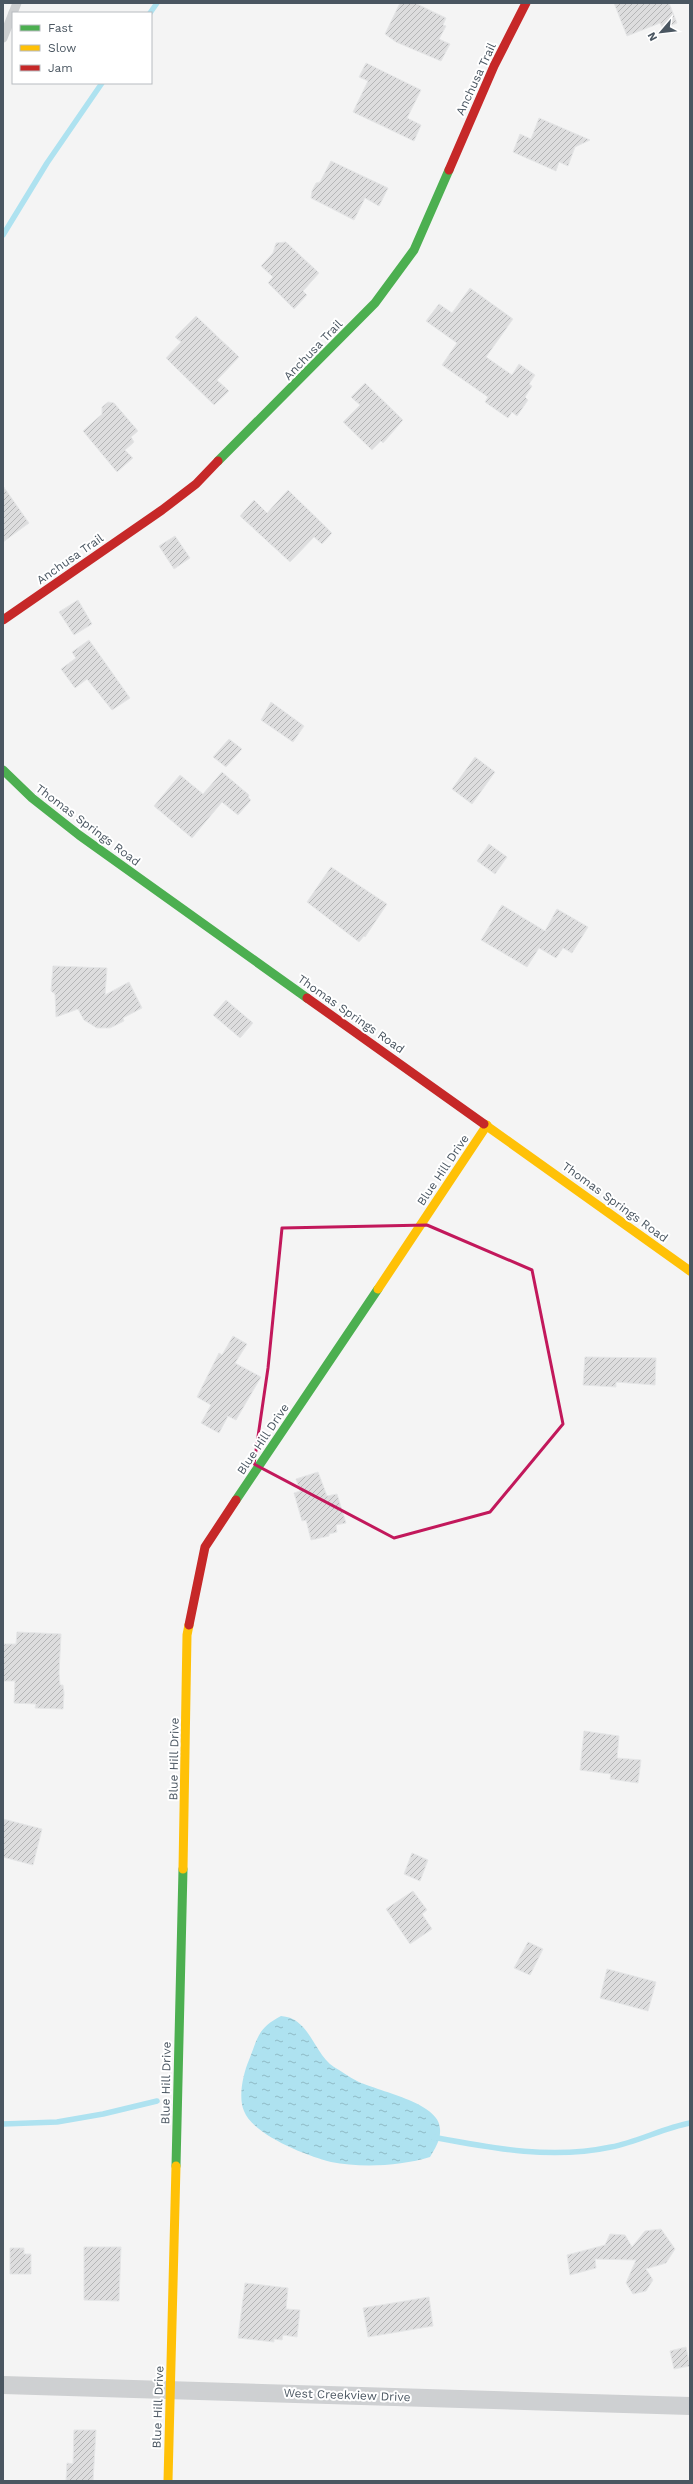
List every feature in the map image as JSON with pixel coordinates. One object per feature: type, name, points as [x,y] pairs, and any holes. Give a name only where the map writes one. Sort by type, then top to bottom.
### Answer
[{"type":"street","name":"Anchusa Trail","points":[[3,620],[162,510],[196,484],[375,303],[414,250],[491,73],[526,3]]},
{"type":"street","name":"Thomas Springs Road","points":[[3,770],[32,798],[79,835],[690,1271]]},
{"type":"street","name":"Blue Hill Drive","points":[[168,2481],[187,1635],[205,1547],[487,1125]]},
{"type":"street","name":"West Creekview Drive","points":[[3,2385],[690,2406]]},
{"type":"lane","points":[[3,38],[12,16]]},
{"type":"highlighted area","points":[[427,1225],[532,1270],[563,1424],[490,1512],[394,1538],[254,1464],[268,1368],[282,1228]]},
{"type":"water","points":[[281,2016],[291,2018],[299,2023],[305,2029],[327,2061],[334,2067],[357,2081],[406,2099],[430,2112],[437,2120],[440,2129],[440,2137],[430,2157],[407,2162],[381,2165],[355,2165],[331,2162],[295,2150],[269,2136],[249,2120],[244,2111],[241,2099],[243,2079],[247,2066],[263,2029],[273,2020]]},
{"type":"building","points":[[400,3],[415,3],[446,18],[443,25],[446,26],[439,39],[450,44],[441,61],[396,42],[385,34]]},
{"type":"building","points":[[614,3],[669,3],[677,23],[663,29],[660,23],[627,36]]},
{"type":"building","points":[[366,63],[421,90],[407,118],[421,125],[414,141],[353,112],[368,81],[359,77]]},
{"type":"building","points":[[539,118],[590,140],[575,147],[568,166],[559,162],[556,171],[513,152],[520,134],[531,139]]},
{"type":"building","points":[[331,161],[388,188],[379,206],[365,198],[354,220],[311,198],[312,191],[316,183],[320,182]]},
{"type":"building","points":[[286,242],[319,273],[303,291],[307,295],[294,309],[268,283],[273,277],[261,266],[273,253],[276,243]]},
{"type":"building","points":[[470,288],[513,319],[486,357],[512,375],[519,364],[535,375],[529,384],[532,386],[525,397],[528,400],[517,416],[512,412],[508,418],[485,402],[488,397],[442,365],[457,343],[426,321],[439,304],[452,313]]},
{"type":"building","points":[[196,316],[239,357],[217,380],[229,391],[214,405],[166,358],[181,342],[175,337]]},
{"type":"building","points":[[365,383],[403,420],[383,443],[381,441],[372,450],[343,422],[360,405],[351,397]]},
{"type":"building","points":[[108,402],[114,403],[138,431],[131,437],[134,442],[125,450],[133,458],[117,472],[83,431],[102,414],[102,407]]},
{"type":"building","points":[[3,486],[29,523],[3,542]]},
{"type":"building","points":[[288,490],[332,533],[322,544],[314,537],[290,562],[240,516],[254,500],[267,513]]},
{"type":"building","points":[[175,536],[190,558],[174,569],[159,546]]},
{"type":"building","points":[[78,600],[92,624],[74,635],[59,612]]},
{"type":"building","points":[[89,640],[130,698],[112,710],[87,679],[75,688],[61,669],[76,658],[72,652]]},
{"type":"building","points":[[271,702],[304,726],[293,742],[261,720]]},
{"type":"building","points":[[229,739],[242,749],[226,767],[213,757]]},
{"type":"building","points":[[475,757],[495,772],[472,804],[452,789]]},
{"type":"building","points":[[222,772],[249,795],[248,797],[251,800],[238,815],[222,802],[192,838],[154,806],[180,775],[203,794]]},
{"type":"building","points":[[489,844],[507,857],[495,874],[477,861]]},
{"type":"building","points":[[331,867],[387,904],[365,937],[364,936],[359,942],[307,902]]},
{"type":"building","points":[[502,905],[545,931],[557,909],[588,927],[572,953],[563,948],[556,958],[539,948],[527,967],[481,940]]},
{"type":"building","points":[[53,966],[107,968],[105,995],[129,982],[142,1008],[123,1018],[124,1021],[110,1028],[97,1028],[84,1020],[78,1009],[56,1017],[55,994],[51,991]]},
{"type":"building","points":[[226,1000],[253,1023],[240,1038],[213,1015]]},
{"type":"building","points":[[233,1336],[247,1344],[235,1363],[261,1377],[236,1420],[228,1416],[219,1433],[201,1423],[211,1405],[197,1397],[219,1353],[222,1355]]},
{"type":"building","points":[[585,1357],[656,1358],[655,1385],[616,1382],[616,1387],[583,1385]]},
{"type":"building","points":[[318,1472],[327,1496],[337,1494],[346,1523],[336,1525],[337,1532],[329,1534],[329,1536],[311,1540],[306,1520],[302,1521],[294,1493],[300,1491],[296,1479]]},
{"type":"building","points":[[17,1632],[61,1634],[59,1673],[60,1685],[63,1685],[64,1693],[63,1709],[35,1708],[36,1704],[14,1703],[15,1681],[3,1681],[3,1661],[4,1644],[16,1644]]},
{"type":"building","points":[[584,1731],[619,1736],[617,1758],[641,1760],[638,1783],[610,1779],[611,1774],[580,1770]]},
{"type":"building","points":[[3,1819],[42,1829],[33,1865],[3,1857]]},
{"type":"building","points":[[412,1853],[428,1860],[420,1881],[404,1874]]},
{"type":"building","points":[[413,1891],[427,1910],[422,1914],[432,1929],[410,1944],[386,1909]]},
{"type":"building","points":[[528,1942],[543,1949],[530,1975],[514,1968]]},
{"type":"building","points":[[607,1969],[656,1982],[648,2011],[600,1998]]},
{"type":"building","points":[[661,2229],[675,2249],[666,2263],[646,2269],[653,2280],[646,2291],[633,2294],[626,2283],[636,2260],[595,2259],[596,2268],[570,2275],[567,2255],[605,2245],[610,2234],[625,2235],[632,2247],[645,2231]]},
{"type":"building","points":[[84,2247],[121,2247],[119,2301],[84,2300]]},
{"type":"building","points":[[10,2248],[24,2248],[24,2254],[31,2254],[31,2274],[10,2274]]},
{"type":"building","points":[[245,2283],[288,2288],[286,2309],[300,2310],[297,2337],[283,2335],[282,2340],[274,2339],[274,2342],[238,2338]]},
{"type":"building","points":[[429,2297],[433,2326],[368,2337],[363,2308]]},
{"type":"building","points":[[686,2347],[690,2366],[674,2369],[670,2351]]},
{"type":"building","points":[[74,2430],[96,2430],[93,2481],[66,2481],[67,2463],[73,2464]]},
{"type":"waterway","points":[[151,12],[157,3]]},
{"type":"waterway","points":[[3,235],[47,163],[101,84]]},
{"type":"waterway","points":[[3,2124],[57,2122],[103,2114],[157,2101]]},
{"type":"waterway","points":[[432,2137],[521,2151],[589,2151],[621,2145],[670,2128],[690,2123]]},
{"type":"traffic: fast","points":[[218,461],[375,303],[414,250],[449,170]]},
{"type":"traffic: fast","points":[[3,770],[32,798],[79,835],[307,998]]},
{"type":"traffic: fast","points":[[236,1500],[378,1289]]},
{"type":"traffic: fast","points":[[176,2166],[183,1869]]},
{"type":"traffic: slow","points":[[484,1124],[690,1271]]},
{"type":"traffic: slow","points":[[378,1289],[487,1125]]},
{"type":"traffic: slow","points":[[183,1869],[187,1635],[189,1625]]},
{"type":"traffic: slow","points":[[168,2481],[176,2166]]},
{"type":"traffic: jam","points":[[449,170],[494,66],[526,3]]},
{"type":"traffic: jam","points":[[3,620],[162,510],[196,484],[218,461]]},
{"type":"traffic: jam","points":[[307,998],[484,1124]]},
{"type":"traffic: jam","points":[[189,1625],[205,1547],[236,1500]]}]
